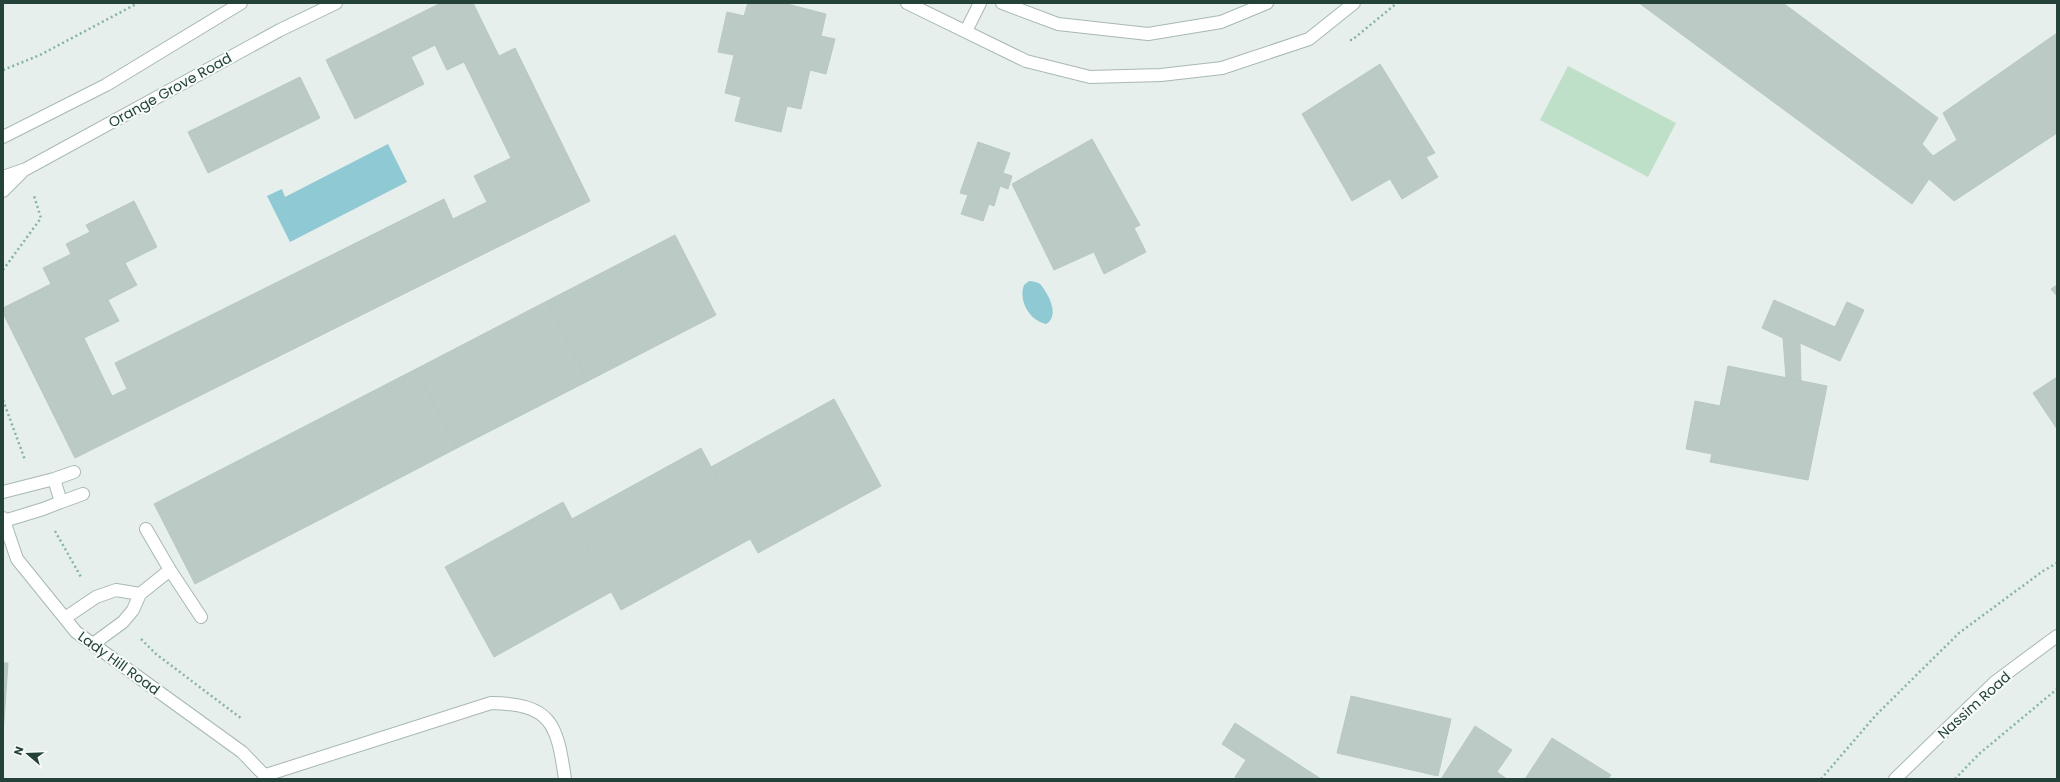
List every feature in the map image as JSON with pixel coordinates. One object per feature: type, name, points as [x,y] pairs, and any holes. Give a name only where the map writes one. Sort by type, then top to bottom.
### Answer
[{"type":"street","points":[[3,137],[106,85],[241,3]]},
{"type":"street","name":"Orange Grove Road","points":[[3,177],[26,169],[280,30],[336,3]]},
{"type":"street","points":[[907,3],[1026,61],[1090,76],[1161,75],[1222,68],[1309,39],[1354,3]]},
{"type":"street","points":[[966,31],[980,3]]},
{"type":"street","points":[[1002,3],[1058,24],[1148,34],[1221,22],[1267,3]]},
{"type":"street","points":[[3,191],[26,169]]},
{"type":"street","points":[[3,492],[74,472]]},
{"type":"street","points":[[54,478],[61,502]]},
{"type":"street","points":[[4,519],[43,510],[83,494]]},
{"type":"street","name":"Lady Hill Road","points":[[4,519],[18,559],[76,632],[242,752],[267,777]]},
{"type":"street","points":[[146,529],[170,570],[201,617]]},
{"type":"street","points":[[93,644],[123,622],[133,610],[140,594],[170,570]]},
{"type":"street","points":[[65,618],[96,598],[116,590],[140,594]]},
{"type":"street","name":"Nassim Road","points":[[1895,779],[1995,682],[2057,636]]},
{"type":"street","points":[[267,777],[491,703],[499,703],[521,705],[547,718],[555,732],[561,751],[565,779]]},
{"type":"path","points":[[3,70],[40,55],[138,3]]},
{"type":"path","points":[[3,270],[41,218],[26,169]]},
{"type":"path","points":[[1821,779],[1876,715],[1959,633],[2043,571],[2057,563]]},
{"type":"path","points":[[1955,779],[1979,754],[2057,689]]},
{"type":"green space","points":[[1568,66],[1676,123],[1648,177],[1540,120]]},
{"type":"water","points":[[388,144],[407,182],[290,242],[267,196],[282,189],[285,197]]},
{"type":"water","points":[[1029,281],[1041,285],[1052,305],[1052,316],[1046,324],[1030,315],[1024,304],[1024,285]]},
{"type":"building","points":[[441,3],[473,3],[499,56],[515,48],[590,201],[75,458],[3,313],[3,308],[51,284],[43,268],[71,254],[66,244],[90,232],[86,225],[134,201],[157,247],[125,263],[137,285],[108,300],[119,321],[84,338],[112,396],[127,389],[115,363],[444,199],[453,219],[487,202],[474,176],[511,158],[464,62],[447,70],[435,45],[411,57],[424,84],[355,119],[326,60]]},
{"type":"building","points":[[748,3],[783,3],[826,14],[821,36],[835,39],[826,74],[810,70],[801,109],[787,106],[781,132],[735,121],[741,97],[725,93],[734,55],[718,52],[727,12],[744,16]]},
{"type":"building","points":[[1639,3],[1783,3],[1938,118],[1922,144],[1933,156],[1957,140],[1943,113],[2057,33],[2057,133],[1954,201],[1929,179],[1912,204]]},
{"type":"building","points":[[1380,64],[1435,153],[1426,157],[1438,177],[1402,199],[1390,179],[1352,201],[1302,114]]},
{"type":"building","points":[[300,77],[320,118],[208,173],[188,132]]},
{"type":"building","points":[[1092,139],[1140,225],[1134,228],[1146,252],[1104,274],[1094,252],[1054,270],[1012,184]]},
{"type":"building","points":[[978,142],[1010,153],[1003,173],[1012,176],[1008,189],[1000,186],[994,206],[989,204],[983,221],[961,214],[968,195],[960,193]]},
{"type":"building","points":[[675,235],[716,315],[588,381],[547,301]]},
{"type":"building","points":[[2057,285],[2057,296],[2051,289]]},
{"type":"building","points":[[1774,300],[1835,327],[1847,302],[1864,310],[1840,361],[1800,343],[1801,381],[1786,378],[1783,338],[1762,328]]},
{"type":"building","points":[[547,301],[588,381],[457,448],[416,369]]},
{"type":"building","points":[[1728,366],[1827,386],[1808,480],[1710,462],[1712,454],[1686,449],[1695,401],[1720,406]]},
{"type":"building","points":[[416,369],[457,448],[327,516],[286,436]]},
{"type":"building","points":[[2057,377],[2057,429],[2033,393]]},
{"type":"building","points":[[834,399],[881,486],[758,553],[711,467]]},
{"type":"building","points":[[286,436],[327,516],[195,584],[154,504]]},
{"type":"building","points":[[701,448],[750,539],[621,610],[572,519]]},
{"type":"building","points":[[563,502],[611,592],[494,657],[445,567]]},
{"type":"building","points":[[3,663],[8,663],[3,735]]},
{"type":"building","points":[[1351,696],[1451,719],[1438,776],[1337,753]]},
{"type":"building","points":[[1235,723],[1321,779],[1238,779],[1235,777],[1246,760],[1222,744]]},
{"type":"building","points":[[1475,726],[1512,750],[1492,779],[1441,779]]},
{"type":"building","points":[[1552,738],[1611,775],[1608,779],[1525,779]]},
{"type":"building","points":[[1497,772],[1507,779],[1492,779]]}]
